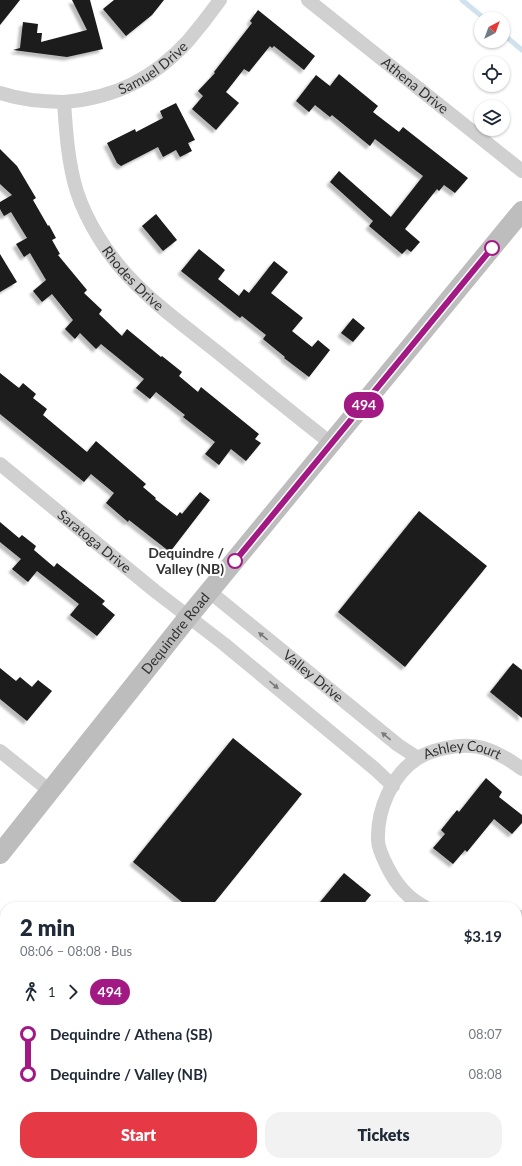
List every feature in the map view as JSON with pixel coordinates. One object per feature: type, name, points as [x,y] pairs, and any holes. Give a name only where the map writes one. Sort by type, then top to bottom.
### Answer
[{"type":"main road","name":"Dequindre Road","points":[[0,854],[189,616],[332,444],[522,211]]},
{"type":"street","name":"Samuel Drive","points":[[64,102],[82,101],[112,93],[149,76],[162,66],[188,41],[220,0]]},
{"type":"street","name":"Athena Drive","points":[[308,0],[522,171]]},
{"type":"street","points":[[0,93],[24,99],[46,102],[64,102]]},
{"type":"street","name":"Rhodes Drive","points":[[64,102],[67,148],[77,192],[91,223],[128,276],[158,304],[332,444]]},
{"type":"street","name":"Saratoga Drive","points":[[0,464],[155,591],[189,616]]},
{"type":"street","name":"Valley Drive","points":[[210,592],[398,745],[418,758]]},
{"type":"street","points":[[189,616],[375,768],[393,786]]},
{"type":"street","name":"Ashley Court","points":[[417,902],[404,892],[392,877],[384,862],[378,841],[379,822],[383,805],[403,771],[418,758],[447,747],[472,746],[494,752],[508,758],[522,769]]},
{"type":"street","points":[[0,751],[50,791]]},
{"type":"building","points":[[0,0],[20,0],[0,25]]},
{"type":"building","points":[[72,0],[90,0],[103,49],[67,57],[13,50],[20,48],[23,22],[38,24],[37,33],[42,33],[41,42],[87,30]]},
{"type":"building","points":[[114,0],[164,0],[152,15],[126,36],[103,9]]},
{"type":"building","points":[[258,10],[315,56],[304,70],[274,46],[272,48],[270,46],[249,72],[244,69],[226,92],[239,103],[216,130],[192,109],[203,96],[198,91],[215,73],[214,72],[252,23],[250,21]]},
{"type":"building","points":[[339,74],[378,106],[373,112],[399,132],[403,127],[468,178],[455,193],[444,185],[439,191],[437,189],[405,229],[420,242],[411,252],[407,249],[402,254],[369,226],[373,221],[330,182],[339,171],[391,217],[423,176],[375,139],[370,146],[332,115],[330,117],[315,105],[309,112],[296,101],[316,75],[330,86]]},
{"type":"building","points":[[176,103],[195,140],[188,143],[192,151],[180,157],[176,150],[163,157],[158,147],[121,166],[117,163],[107,143],[135,129],[136,132],[163,118],[160,111]]},
{"type":"building","points":[[0,149],[17,166],[36,198],[33,200],[56,238],[52,240],[60,254],[58,255],[87,290],[84,293],[102,310],[99,314],[122,336],[127,329],[182,372],[179,376],[198,392],[201,387],[259,434],[255,439],[261,443],[246,461],[231,449],[219,465],[205,454],[215,442],[183,417],[185,415],[156,392],[150,399],[136,388],[144,379],[101,344],[96,349],[80,333],[75,339],[65,329],[73,320],[52,294],[42,302],[33,291],[46,280],[30,253],[24,257],[16,244],[27,238],[11,212],[4,216],[0,209],[0,202],[12,195],[0,184]]},
{"type":"building","points":[[156,214],[177,240],[163,251],[142,226]]},
{"type":"building","points":[[199,249],[225,270],[218,279],[239,296],[244,289],[249,293],[274,261],[288,272],[271,293],[303,318],[292,331],[312,347],[318,340],[330,350],[309,377],[284,358],[285,357],[263,339],[266,335],[242,316],[240,318],[181,271]]},
{"type":"building","points":[[0,254],[17,282],[0,292]]},
{"type":"building","points":[[353,318],[365,328],[353,342],[341,333]]},
{"type":"building","points":[[0,373],[19,388],[23,383],[36,394],[33,398],[47,409],[43,415],[87,452],[96,441],[146,484],[143,487],[156,498],[155,499],[177,516],[180,512],[182,514],[200,492],[210,500],[170,552],[129,520],[128,522],[106,503],[114,493],[91,474],[84,482],[0,414]]},
{"type":"building","points":[[419,511],[487,566],[405,667],[338,612]]},
{"type":"building","points":[[0,522],[19,538],[22,535],[36,546],[34,550],[54,567],[57,563],[105,601],[102,604],[115,615],[97,636],[70,615],[79,604],[60,589],[37,571],[28,582],[12,569],[21,559],[0,542]]},
{"type":"building","points":[[513,663],[522,670],[522,718],[490,692]]},
{"type":"building","points":[[0,668],[16,681],[20,677],[32,687],[38,680],[52,691],[27,721],[0,699]]},
{"type":"building","points":[[233,738],[302,794],[215,902],[182,902],[133,862]]},
{"type":"building","points":[[486,778],[502,792],[499,797],[522,815],[522,823],[512,834],[494,819],[467,852],[465,850],[453,864],[433,848],[445,834],[441,830],[457,810],[459,812]]},
{"type":"building","points":[[344,873],[371,895],[365,902],[320,902]]},
{"type":"waterway","points":[[462,0],[477,12]]},
{"type":"waterway","points":[[510,40],[522,50]]},
{"type":"bus line","name":"494","points":[[235,561],[492,248]]},
{"type":"place","name":"Dequindre / Valley (NB)","points":[[235,561]]}]
